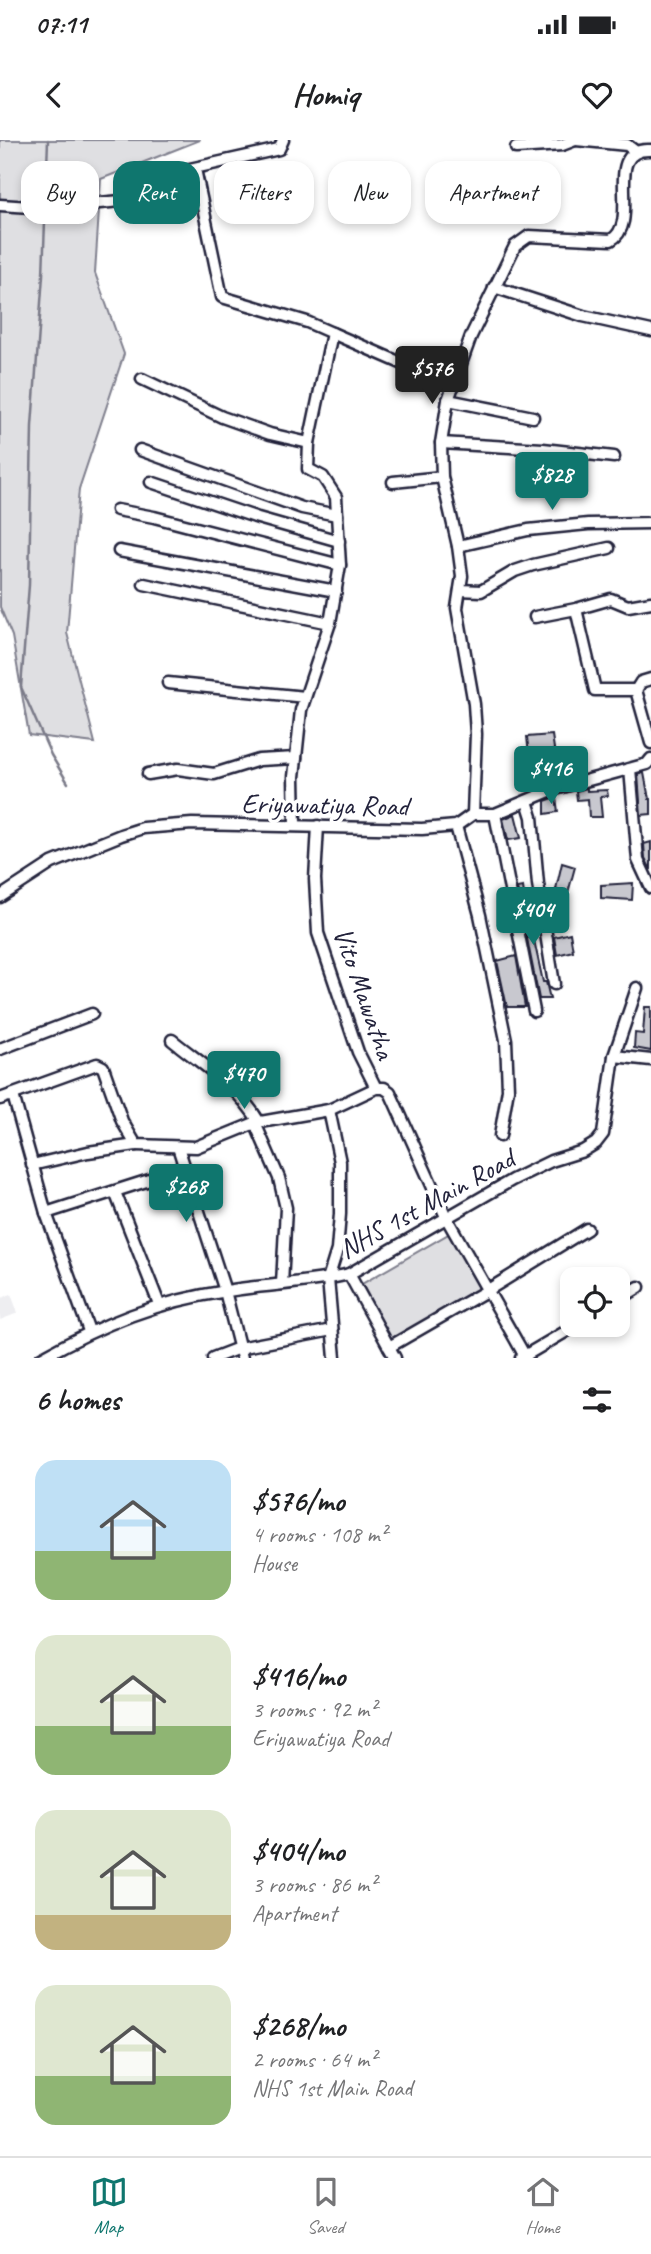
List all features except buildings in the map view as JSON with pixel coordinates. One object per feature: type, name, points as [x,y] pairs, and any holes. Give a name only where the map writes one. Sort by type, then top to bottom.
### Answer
[{"type":"street","points":[[200,168],[279,149],[283,140]]},
{"type":"street","points":[[516,148],[562,145],[575,140],[627,145],[636,152]]},
{"type":"street","points":[[651,150],[639,149],[629,157],[625,170],[623,227],[619,236],[611,240],[529,236],[515,246],[471,336],[448,400],[441,443],[442,477],[462,576],[457,608],[474,704],[474,814],[495,814],[552,790],[647,764],[651,759]]},
{"type":"street","points":[[200,193],[222,297],[307,322],[454,386]]},
{"type":"street","points":[[0,205],[46,208],[113,202]]},
{"type":"street","points":[[494,287],[583,316],[651,331]]},
{"type":"street","points":[[295,825],[296,758],[301,710],[330,623],[340,565],[336,497],[323,477],[308,469],[309,443],[332,333]]},
{"type":"street","points":[[142,379],[222,417],[270,434],[309,443]]},
{"type":"street","points":[[448,400],[533,416]]},
{"type":"street","points":[[441,443],[543,449],[614,457]]},
{"type":"street","points":[[140,450],[302,508],[337,515]]},
{"type":"street","points":[[393,482],[442,477]]},
{"type":"street","points":[[151,482],[258,519],[340,541]]},
{"type":"street","points":[[117,510],[155,517],[340,565]]},
{"type":"street","points":[[458,546],[528,530],[588,524],[651,523]]},
{"type":"street","points":[[460,590],[481,591],[515,571],[609,548]]},
{"type":"street","points":[[119,551],[337,591]]},
{"type":"street","points":[[144,584],[330,623]]},
{"type":"street","points":[[535,617],[576,610],[611,599],[628,606],[651,602]]},
{"type":"street","points":[[576,610],[595,690],[636,690]]},
{"type":"street","points":[[651,679],[641,682],[636,690],[651,743]]},
{"type":"street","points":[[168,684],[305,697]]},
{"type":"street","points":[[148,774],[178,769],[214,774],[259,760],[296,758]]},
{"type":"street","points":[[630,769],[638,860],[651,888]]},
{"type":"street","points":[[527,801],[532,817],[538,884],[554,984]]},
{"type":"street","name":"Eriyawatiya Road","points":[[0,897],[52,863],[143,828],[192,824],[422,829],[456,826],[474,814]]},
{"type":"street","points":[[495,814],[534,1011]]},
{"type":"street","points":[[456,826],[480,915],[506,1040],[508,1089],[500,1136]]},
{"type":"street","name":"Vito Mawatha","points":[[318,827],[315,879],[318,933],[358,1052],[376,1088],[384,1088],[390,1092],[447,1219],[524,1357]]},
{"type":"street","name":"NHS 1st Main Road","points":[[41,1358],[89,1331],[159,1304],[225,1291],[328,1279],[349,1274],[512,1180],[551,1160],[583,1151],[596,1143],[603,1134],[614,1056],[636,988]]},
{"type":"street","points":[[0,1048],[92,1014]]},
{"type":"street","points":[[172,1040],[229,1085],[251,1109],[257,1122],[279,1178],[286,1208],[282,1284]]},
{"type":"street","points":[[614,1056],[651,1060]]},
{"type":"street","points":[[0,1099],[97,1063],[103,1067],[122,1121],[136,1145]]},
{"type":"street","points":[[32,1165],[88,1152],[136,1145],[196,1147],[257,1122],[329,1110],[376,1088]]},
{"type":"street","points":[[13,1095],[46,1213],[89,1331]]},
{"type":"street","points":[[329,1110],[340,1163],[337,1250],[328,1279],[335,1358]]},
{"type":"street","points":[[178,1147],[225,1291],[240,1353]]},
{"type":"street","points":[[46,1213],[184,1169]]},
{"type":"street","points":[[115,1192],[159,1304]]},
{"type":"street","points":[[389,1347],[587,1229]]},
{"type":"street","points":[[349,1274],[395,1358]]},
{"type":"street","points":[[630,1293],[639,1287]]},
{"type":"street","points":[[213,1358],[332,1330]]},
{"type":"street","points":[[524,1357],[560,1335]]},
{"type":"shaded area","points":[[0,140],[200,140],[147,161],[113,161],[113,174],[101,179],[99,210],[99,161],[21,161],[21,224],[98,224],[95,273],[124,354],[79,489],[67,633],[95,743],[29,735],[12,636],[0,607]]},
{"type":"shaded area","points":[[452,1232],[482,1287],[392,1340],[362,1284]]},
{"type":"shaded area","points":[[11,1294],[18,1313],[0,1320],[0,1299]]},
{"type":"waterway","points":[[48,140],[43,275],[32,426],[29,585],[21,687],[51,755],[68,783]]}]
